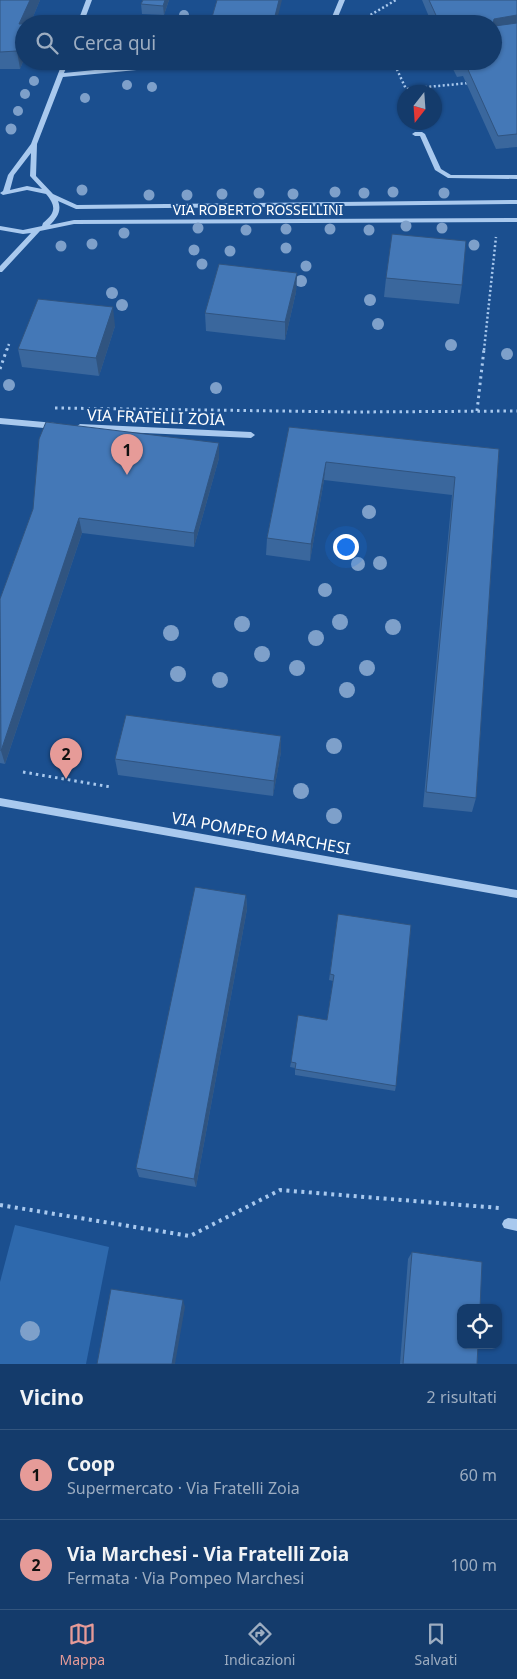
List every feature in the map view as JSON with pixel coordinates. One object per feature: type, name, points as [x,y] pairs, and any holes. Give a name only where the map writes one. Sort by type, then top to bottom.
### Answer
[{"type":"street","points":[[83,15],[89,0]]},
{"type":"street","points":[[336,15],[342,0]]},
{"type":"street","points":[[2,193],[11,175],[34,144],[62,70]]},
{"type":"street","points":[[60,76],[120,70]]},
{"type":"street","points":[[415,134],[422,134],[438,170],[450,177],[517,177]]},
{"type":"street","points":[[0,270],[40,228],[53,219],[57,211],[57,203],[33,176],[34,144]]},
{"type":"street","name":"VIA ROBERTO ROSSELLINI","points":[[2,193],[27,188],[50,195],[76,207],[517,202]]},
{"type":"street","points":[[194,205],[196,222]]},
{"type":"street","name":"VIA ROBERTO ROSSELLINI","points":[[0,228],[19,232],[74,222],[517,220]]},
{"type":"street","name":"VIA FRATELLI ZOIA","points":[[0,421],[65,427]]},
{"type":"street","name":"VIA FRATELLI ZOIA","points":[[75,427],[251,435]]},
{"type":"street","name":"VIA POMPEO MARCHESI","points":[[0,802],[517,894]]},
{"type":"path","points":[[370,15],[396,0]]},
{"type":"path","points":[[397,70],[404,85]]},
{"type":"path","points":[[442,85],[471,82]]},
{"type":"path","points":[[477,411],[496,237]]},
{"type":"path","points":[[0,369],[8,344]]},
{"type":"path","points":[[48,408],[355,412],[517,411]]},
{"type":"path","points":[[23,772],[111,787]]},
{"type":"path","points":[[0,1205],[190,1236],[280,1190],[508,1209]]},
{"type":"shaded area","points":[[15,1225],[109,1247],[86,1364],[0,1364],[0,1282]]},
{"type":"building","points":[[0,0],[30,0],[23,15],[15,15],[15,51],[0,52]]},
{"type":"building","points":[[143,0],[165,0],[163,6],[141,4]]},
{"type":"building","points":[[217,0],[279,0],[275,15],[213,15]]},
{"type":"building","points":[[429,0],[517,0],[517,15],[502,18],[502,15],[436,15]]},
{"type":"building","points":[[517,23],[517,134],[498,136],[468,70],[502,70],[502,25]]},
{"type":"building","points":[[392,234],[466,241],[462,285],[386,278]]},
{"type":"building","points":[[219,264],[297,273],[285,322],[205,313]]},
{"type":"building","points":[[38,299],[113,307],[96,358],[18,349]]},
{"type":"building","points":[[46,422],[219,443],[194,533],[79,518],[1,751],[0,599],[33,509],[39,439]]},
{"type":"building","points":[[289,427],[499,449],[476,798],[426,792],[455,477],[326,462],[311,544],[267,538]]},
{"type":"building","points":[[126,715],[281,736],[274,781],[115,759]]},
{"type":"building","points":[[195,887],[246,895],[194,1179],[136,1168]]},
{"type":"building","points":[[338,914],[411,925],[396,1086],[295,1069],[296,1063],[291,1062],[298,1015],[327,1020],[334,975],[330,974]]},
{"type":"building","points":[[412,1252],[482,1262],[480,1304],[457,1304],[457,1349],[478,1349],[477,1364],[403,1364]]},
{"type":"building","points":[[111,1289],[183,1300],[172,1364],[97,1364]]},
{"type":"place","name":"Coop","points":[[127,475]]},
{"type":"place","name":"Via Marchesi - Via Fratelli Zoia","points":[[66,779]]}]
